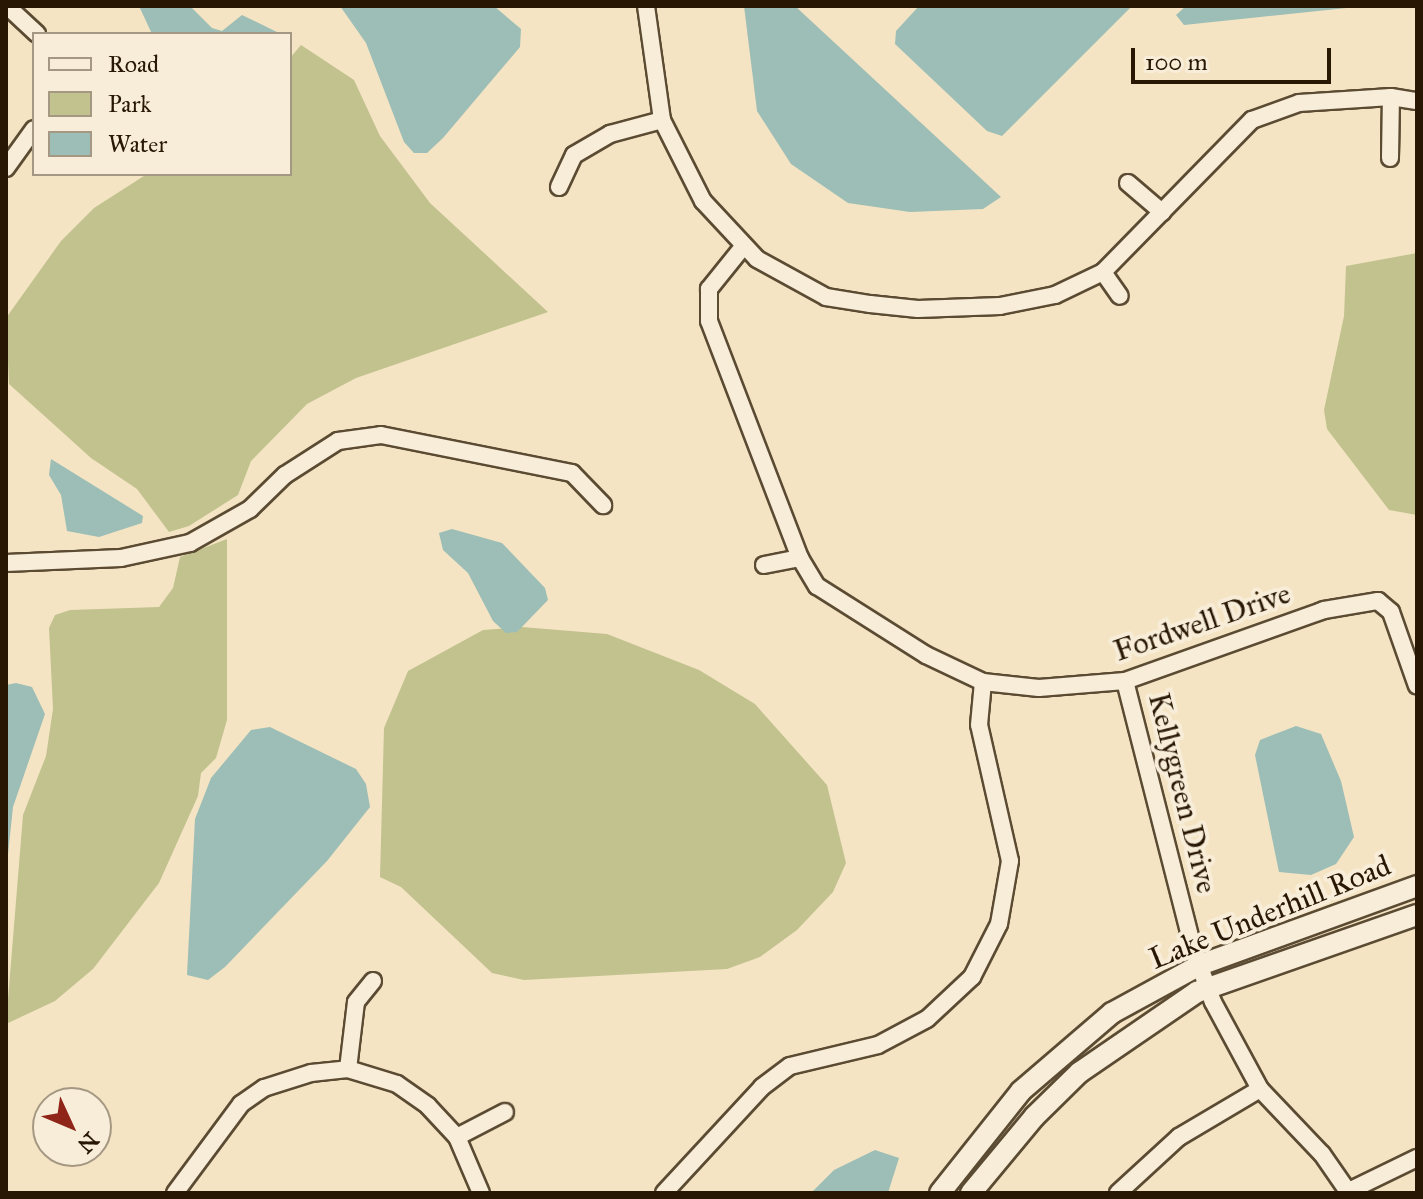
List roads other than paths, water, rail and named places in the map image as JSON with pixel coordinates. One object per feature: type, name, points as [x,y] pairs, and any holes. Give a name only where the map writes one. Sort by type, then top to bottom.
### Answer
[{"type":"street","points":[[7,6],[35,32]]},
{"type":"street","points":[[646,6],[662,120],[703,201],[742,248],[826,297],[918,309],[1000,306],[1055,295],[1103,272],[1252,120],[1299,103],[1391,97],[1417,101]]},
{"type":"street","points":[[1390,158],[1391,97]]},
{"type":"street","points":[[559,187],[574,155],[610,134],[662,120]]},
{"type":"street","points":[[6,168],[32,132]]},
{"type":"street","points":[[1128,183],[1162,212]]},
{"type":"street","name":"Fordwell Drive","points":[[742,248],[709,289],[709,321],[800,558],[817,586],[926,655],[983,682],[1039,688],[1125,681],[1357,601],[1378,601],[1391,612],[1417,686]]},
{"type":"street","points":[[1103,272],[1120,296]]},
{"type":"street","points":[[6,563],[121,558],[190,543],[250,509],[285,475],[338,441],[381,435],[572,473],[603,505]]},
{"type":"street","points":[[764,565],[800,558]]},
{"type":"street","name":"Kellygreen Drive","points":[[1125,681],[1208,988],[1260,1089],[1322,1154],[1349,1192]]},
{"type":"street","points":[[664,1193],[762,1087],[790,1066],[878,1045],[927,1019],[972,977],[999,924],[1010,861],[979,725],[983,682]]},
{"type":"street","name":"Lake Underhill Road","points":[[940,1193],[1021,1091],[1065,1050],[1112,1013],[1200,965],[1417,886]]},
{"type":"street","name":"Lake Underhill Road","points":[[971,1193],[1034,1117],[1080,1072],[1128,1036],[1208,988],[1417,915]]},
{"type":"street","points":[[348,1069],[356,1002],[373,981]]},
{"type":"street","points":[[175,1193],[241,1104],[264,1088],[311,1073],[348,1069],[397,1084],[428,1106],[457,1137],[481,1193]]},
{"type":"street","points":[[1118,1193],[1179,1137],[1260,1089]]},
{"type":"street","points":[[457,1137],[505,1112]]},
{"type":"street","points":[[1349,1192],[1417,1158]]},
{"type":"water","points":[[139,6],[190,6],[212,28],[222,31],[242,15],[277,32],[151,32]]},
{"type":"water","points":[[340,6],[494,6],[521,29],[520,47],[443,138],[427,153],[414,153],[404,142],[366,43]]},
{"type":"water","points":[[744,6],[795,6],[1001,197],[983,209],[910,212],[848,203],[791,164],[757,111]]},
{"type":"water","points":[[919,6],[1132,6],[1002,136],[987,131],[895,44],[896,31]]},
{"type":"water","points":[[1186,6],[1366,6],[1184,25],[1176,15]]},
{"type":"water","points":[[51,459],[143,516],[142,523],[99,537],[67,531],[61,495],[49,475]]},
{"type":"water","points":[[452,529],[502,543],[545,588],[548,600],[517,632],[506,633],[493,621],[468,573],[443,550],[439,533]]},
{"type":"water","points":[[16,683],[32,687],[45,714],[13,807],[6,873],[6,685]]},
{"type":"water","points":[[1296,726],[1321,734],[1341,781],[1354,837],[1336,864],[1311,875],[1279,872],[1255,755],[1260,740]]},
{"type":"water","points":[[270,727],[356,769],[366,784],[370,807],[327,861],[225,967],[208,980],[187,975],[195,819],[211,778],[251,730]]},
{"type":"water","points":[[875,1150],[899,1158],[888,1193],[811,1193],[834,1170]]}]
